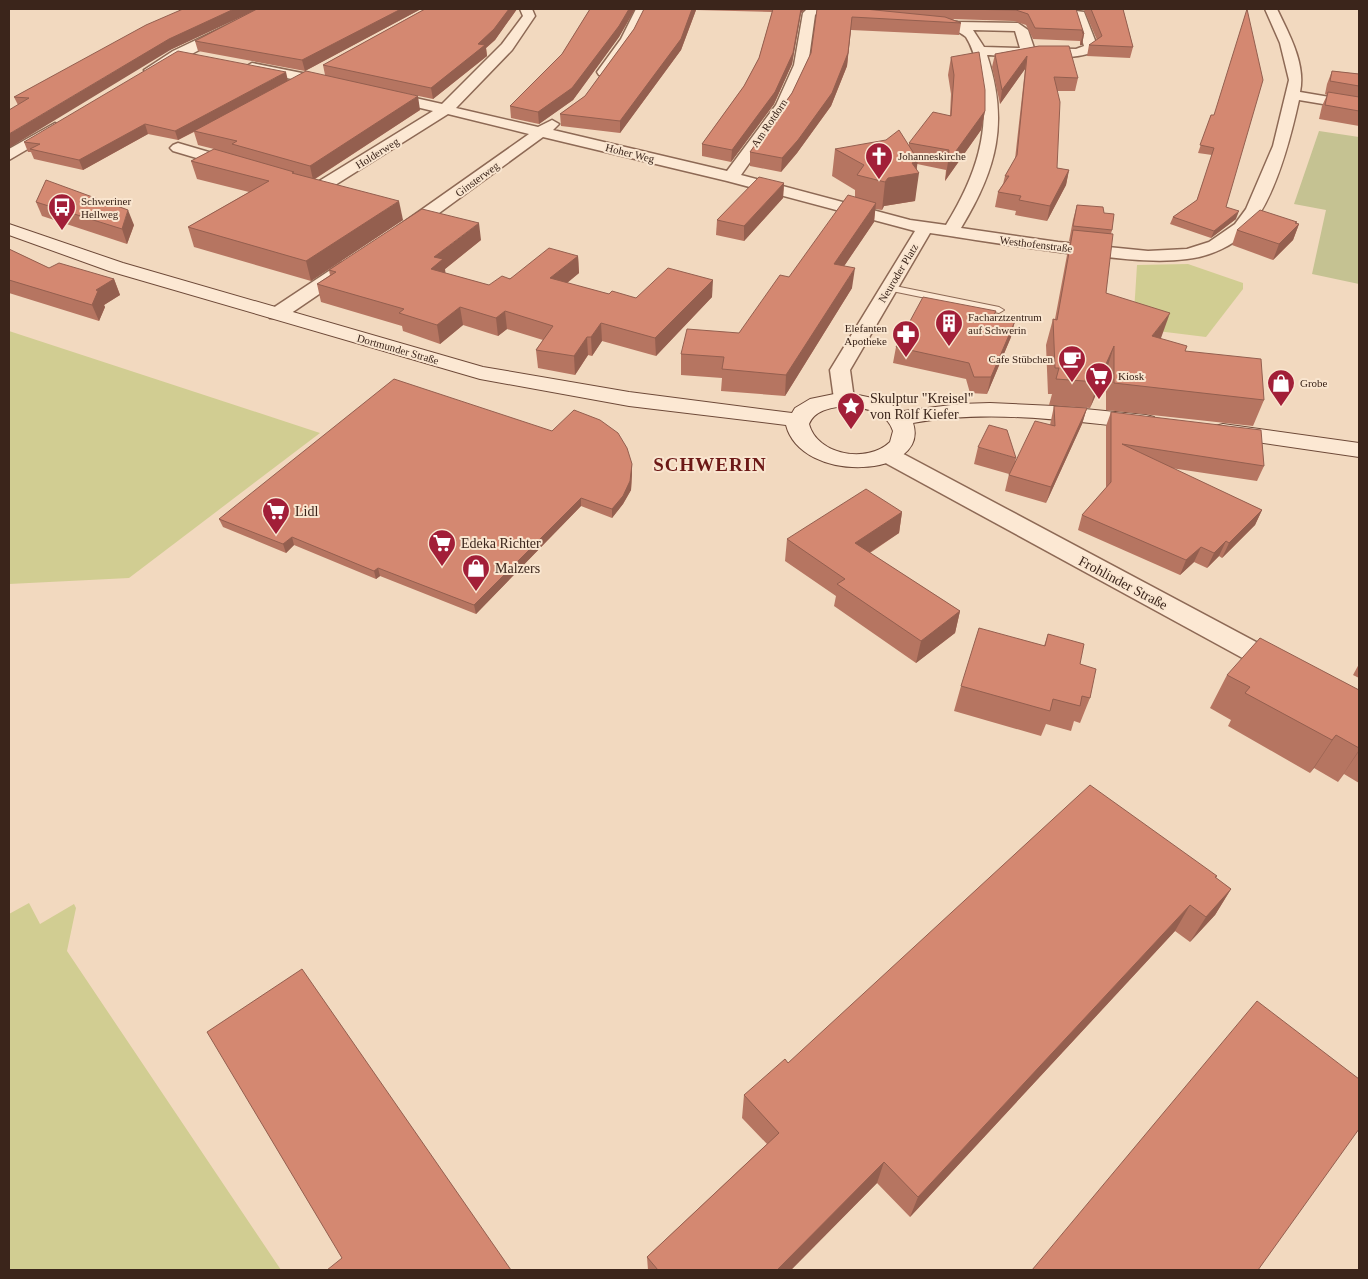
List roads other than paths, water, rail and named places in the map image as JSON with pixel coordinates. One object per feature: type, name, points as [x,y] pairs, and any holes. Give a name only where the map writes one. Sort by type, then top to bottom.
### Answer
[{"type":"main road","name":"Dortmunder Straße","points":[[9,229],[116,267],[480,373],[629,399],[798,420]]},
{"type":"main road","points":[[844,399],[876,404],[899,419],[904,432],[903,441],[888,455],[863,461],[850,462],[827,457],[812,450],[803,443],[797,427],[798,420],[804,411],[815,404],[844,399]]},
{"type":"main road","points":[[899,419],[923,414],[962,410],[1055,413],[1168,424]]},
{"type":"main road","points":[[1206,428],[1359,450]]},
{"type":"street","points":[[136,79],[178,54],[270,9]]},
{"type":"street","name":"Holderweg","points":[[281,178],[318,189],[446,110],[507,47],[529,16],[526,9]]},
{"type":"street","points":[[594,84],[627,38],[642,9]]},
{"type":"street","name":"Westhofenstraße","points":[[950,232],[1058,247],[1148,256],[1188,254],[1215,246],[1241,228],[1254,209],[1281,146],[1296,80],[1287,44],[1271,9]]},
{"type":"street","name":"Am Rotdorn","points":[[730,177],[783,105],[801,64],[809,13],[821,10]]},
{"type":"street","points":[[980,51],[1078,53],[1091,48],[1080,15],[1060,13]]},
{"type":"street","points":[[906,19],[954,26],[1018,27],[1022,30],[1028,52]]},
{"type":"street","points":[[950,232],[970,202],[986,161],[994,110],[991,84],[980,51],[969,32],[954,26]]},
{"type":"street","points":[[178,54],[206,59]]},
{"type":"street","points":[[234,64],[343,86]]},
{"type":"street","points":[[291,87],[326,68]]},
{"type":"street","name":"Hoher Weg","points":[[369,92],[543,131],[925,228],[950,232]]},
{"type":"street","points":[[1292,95],[1359,106]]},
{"type":"street","name":"Ginsterweg","points":[[390,239],[564,115]]},
{"type":"street","points":[[9,155],[69,119]]},
{"type":"street","points":[[196,138],[178,148],[253,170]]},
{"type":"street","name":"Neuroder Platz","points":[[844,399],[840,370],[925,228]]},
{"type":"street","points":[[277,314],[360,259]]},
{"type":"street","name":"Frohlinder Straße","points":[[888,455],[1299,677]]},
{"type":"lane","points":[[890,288],[999,310]]},
{"type":"place","name":"Johanneskirche","points":[[879,180]]},
{"type":"place","name":"Schweriner Hellweg","points":[[62,231]]},
{"type":"place","name":"Facharztzentrum auf Schwerin","points":[[949,347]]},
{"type":"place","name":"Elefanten Apotheke","points":[[906,358]]},
{"type":"place","name":"Cafe Stübchen","points":[[1072,383]]},
{"type":"place","name":"Kiosk","points":[[1099,400]]},
{"type":"place","name":"Grobe","points":[[1281,407]]},
{"type":"place","name":"Skulptur \"Kreisel\" von Rolf Kiefer","points":[[851,430]]},
{"type":"place","name":"Lidl","points":[[276,535]]},
{"type":"place","name":"Edeka Richter","points":[[442,567]]},
{"type":"place","name":"Malzers","points":[[476,592]]},
{"type":"district","name":"SCHWERIN","points":[[710,464]]}]
